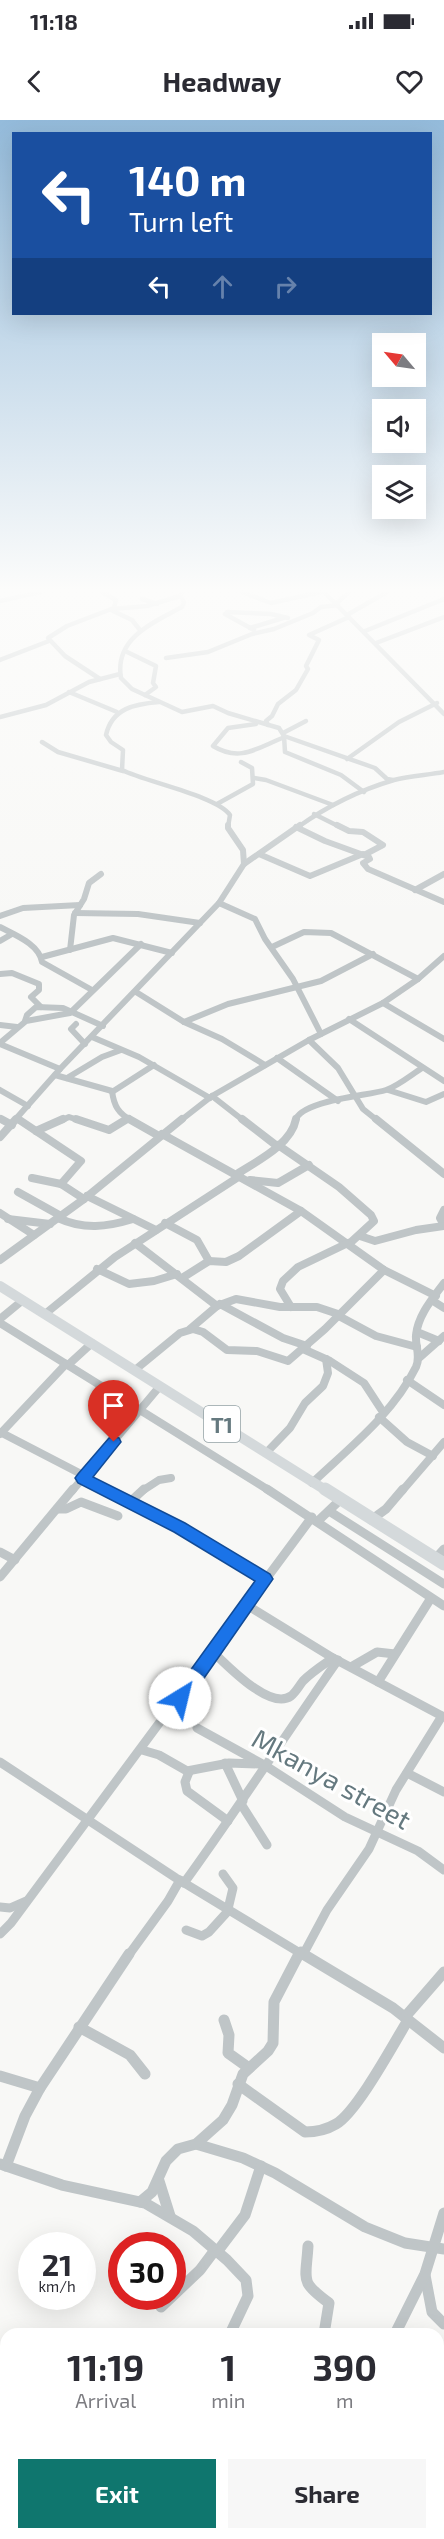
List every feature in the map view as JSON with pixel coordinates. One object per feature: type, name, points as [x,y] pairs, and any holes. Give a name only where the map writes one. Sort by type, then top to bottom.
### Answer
[{"type":"highway","name":"T1","points":[[0,1286],[439,1561]]},
{"type":"street","points":[[0,717],[46,705]]},
{"type":"street","points":[[100,705],[117,712]]},
{"type":"street","points":[[123,771],[123,750],[111,742],[106,732],[117,712],[135,705]]},
{"type":"street","points":[[167,705],[185,712],[213,706],[228,713],[279,728],[284,735],[375,768],[387,779],[395,780]]},
{"type":"street","points":[[268,725],[266,721],[277,705]]},
{"type":"street","points":[[347,759],[399,723],[434,705]]},
{"type":"street","points":[[261,723],[228,728],[213,746],[222,753],[248,753],[306,721]]},
{"type":"street","points":[[284,735],[283,749],[285,752],[340,775],[364,792]]},
{"type":"street","points":[[42,742],[58,752],[179,789],[217,804],[230,815],[228,828],[243,850],[244,864]]},
{"type":"street","points":[[217,804],[251,786],[254,778],[252,768],[241,762]]},
{"type":"street","points":[[0,1137],[60,1069],[104,1026],[219,903],[244,864],[314,814],[333,805],[395,780],[444,772]]},
{"type":"street","points":[[254,778],[266,780],[333,805]]},
{"type":"street","points":[[259,854],[310,876],[383,845],[363,832],[349,831],[314,814]]},
{"type":"street","points":[[296,827],[325,841],[364,854],[370,858],[363,863],[368,869],[444,902]]},
{"type":"street","points":[[70,950],[71,925],[75,913],[88,883],[100,874]]},
{"type":"street","points":[[415,890],[444,874]]},
{"type":"street","points":[[219,903],[255,919],[293,979],[321,1034]]},
{"type":"street","points":[[0,916],[23,908],[80,905]]},
{"type":"street","points":[[75,913],[161,914],[200,923]]},
{"type":"street","points":[[0,927],[33,946],[42,957],[42,962],[92,990]]},
{"type":"street","points":[[272,947],[303,933],[327,932],[418,979]]},
{"type":"street","points":[[0,941],[12,934]]},
{"type":"street","points":[[42,957],[113,938],[172,953]]},
{"type":"street","points":[[0,1052],[2,1044],[25,1021],[70,1013],[141,944]]},
{"type":"street","points":[[184,1022],[228,1004],[321,981],[373,954]]},
{"type":"street","points":[[0,1260],[86,1197],[211,1097],[309,1040],[383,1003],[418,979],[444,956]]},
{"type":"street","points":[[0,974],[12,973],[39,984],[39,990],[31,997],[41,1007]]},
{"type":"street","points":[[136,992],[184,1022],[222,1039],[265,1065]]},
{"type":"street","points":[[383,1003],[444,1039]]},
{"type":"street","points":[[25,1021],[29,1012],[41,1007],[63,1008],[104,1026]]},
{"type":"street","points":[[348,1019],[444,1081]]},
{"type":"street","points":[[76,1024],[71,1029],[85,1044]]},
{"type":"street","points":[[0,1025],[17,1027]]},
{"type":"street","points":[[92,1036],[153,1065],[211,1097],[278,1146],[309,1165],[371,1215],[374,1221],[360,1236],[328,1255],[311,1259],[286,1276],[280,1289],[291,1307]]},
{"type":"street","points":[[309,1040],[338,1068],[360,1106],[374,1120],[444,1174]]},
{"type":"street","points":[[2,1044],[60,1069]]},
{"type":"street","points":[[67,1078],[102,1057],[121,1050]]},
{"type":"street","points":[[277,1058],[338,1101]]},
{"type":"street","points":[[112,1092],[153,1065]]},
{"type":"street","points":[[45,1314],[97,1269],[165,1223],[188,1211],[278,1146],[294,1128],[299,1114],[327,1102],[357,1098],[388,1090],[422,1068]]},
{"type":"street","points":[[55,1075],[106,1088],[112,1092],[117,1111],[302,1211],[384,1270],[434,1299],[444,1308]]},
{"type":"street","points":[[0,1090],[28,1106]]},
{"type":"street","points":[[388,1090],[424,1102],[444,1094]]},
{"type":"street","points":[[36,1131],[69,1117],[109,1130],[129,1118]]},
{"type":"street","points":[[0,1119],[36,1131],[81,1161],[61,1184]]},
{"type":"street","points":[[248,1180],[256,1179],[269,1184],[278,1183],[309,1165]]},
{"type":"street","points":[[32,1178],[61,1184],[156,1230]]},
{"type":"street","points":[[18,1192],[74,1226],[90,1228],[133,1219]]},
{"type":"street","points":[[360,1236],[375,1241],[416,1230],[444,1226],[440,1218],[444,1210]]},
{"type":"street","points":[[97,1269],[129,1284],[179,1276],[209,1261],[226,1262],[239,1256],[302,1211]]},
{"type":"street","points":[[0,1213],[34,1235]]},
{"type":"street","points":[[8,1219],[50,1224]]},
{"type":"street","points":[[165,1223],[197,1240],[209,1261]]},
{"type":"street","points":[[135,1243],[218,1305],[305,1347],[364,1383],[381,1415],[407,1442],[433,1456]]},
{"type":"street","points":[[190,1329],[203,1332],[227,1350],[257,1351],[288,1361],[384,1270]]},
{"type":"street","points":[[419,1359],[416,1339],[421,1318],[444,1283]]},
{"type":"street","points":[[135,1370],[218,1305],[236,1299],[291,1307],[317,1307],[338,1314],[360,1329],[376,1336],[417,1347]]},
{"type":"street","points":[[23,1300],[0,1321],[139,1411],[181,1434],[315,1519],[444,1606]]},
{"type":"street","points":[[417,1332],[441,1339]]},
{"type":"street","points":[[312,1483],[381,1415],[407,1380],[419,1359],[441,1339]]},
{"type":"street","points":[[92,1343],[67,1364],[1,1432],[179,1528],[265,1579]]},
{"type":"street","points":[[266,1453],[290,1428],[305,1403],[323,1386],[328,1373],[326,1359]]},
{"type":"street","points":[[407,1380],[444,1405]]},
{"type":"street","points":[[0,1577],[160,1386]]},
{"type":"street","points":[[371,1520],[386,1509],[444,1442]]},
{"type":"street","points":[[130,1502],[152,1484],[165,1478],[171,1478]]},
{"type":"street","points":[[0,1934],[11,1923],[142,1750],[245,1604],[315,1519],[329,1511],[340,1500]]},
{"type":"street","points":[[57,1509],[66,1509],[81,1502],[118,1516]]},
{"type":"street","points":[[329,1511],[444,1584]]},
{"type":"street","points":[[439,1561],[444,1549]]},
{"type":"street","points":[[0,1552],[15,1560]]},
{"type":"street","points":[[378,1682],[431,1598]]},
{"type":"street","points":[[140,2202],[152,2192],[159,2181],[166,2161],[178,2150],[196,2144],[223,2120],[232,2105],[238,2084],[249,2068],[273,2043],[274,2002],[327,1910],[356,1871],[396,1790],[443,1716],[336,1659],[245,1604]]},
{"type":"street","points":[[351,1667],[374,1652],[381,1650],[395,1654]]},
{"type":"street","points":[[213,1652],[245,1682],[261,1692],[281,1699],[291,1695],[304,1680],[336,1659]]},
{"type":"street","points":[[233,2328],[248,2296],[249,2288],[241,2274],[216,2251],[170,2217],[140,2202],[60,2184],[3,2165],[40,2088],[79,2027],[182,1882],[242,1803],[264,1765],[336,1659]]},
{"type":"street","name":"Mkanya street","points":[[197,1728],[264,1765],[345,1817],[418,1851],[444,1870]]},
{"type":"street","points":[[142,1750],[159,1755],[189,1772],[225,1763],[264,1765]]},
{"type":"street","points":[[0,1762],[182,1882],[303,1952],[407,2019],[444,2048]]},
{"type":"street","points":[[225,1763],[242,1803],[267,1845]]},
{"type":"street","points":[[189,1772],[185,1782],[187,1791],[228,1821]]},
{"type":"street","points":[[407,1773],[444,1792]]},
{"type":"street","points":[[186,1930],[202,1936],[209,1932],[229,1909],[233,1888],[223,1874]]},
{"type":"street","points":[[0,1907],[10,1908],[26,1901]]},
{"type":"street","points":[[238,2084],[305,2132],[330,2128],[338,2123],[358,2100],[407,2019],[444,1976]]},
{"type":"street","points":[[224,2020],[229,2035],[228,2054],[249,2068]]},
{"type":"street","points":[[79,2027],[130,2055],[145,2074]]},
{"type":"street","points":[[0,2076],[40,2088]]},
{"type":"street","points":[[196,2144],[243,2158],[261,2166],[365,2227],[405,2243],[438,2248]]},
{"type":"street","points":[[186,2284],[245,2215],[261,2166]]},
{"type":"street","points":[[159,2181],[170,2217]]},
{"type":"street","points":[[398,2328],[438,2248],[444,2213]]},
{"type":"street","points":[[308,2246],[306,2282],[310,2289],[329,2303],[325,2328]]},
{"type":"street","points":[[425,2274],[432,2312],[444,2324]]},
{"type":"route","points":[[114,1442],[83,1478],[152,1513],[265,1579],[180,1698]]}]
